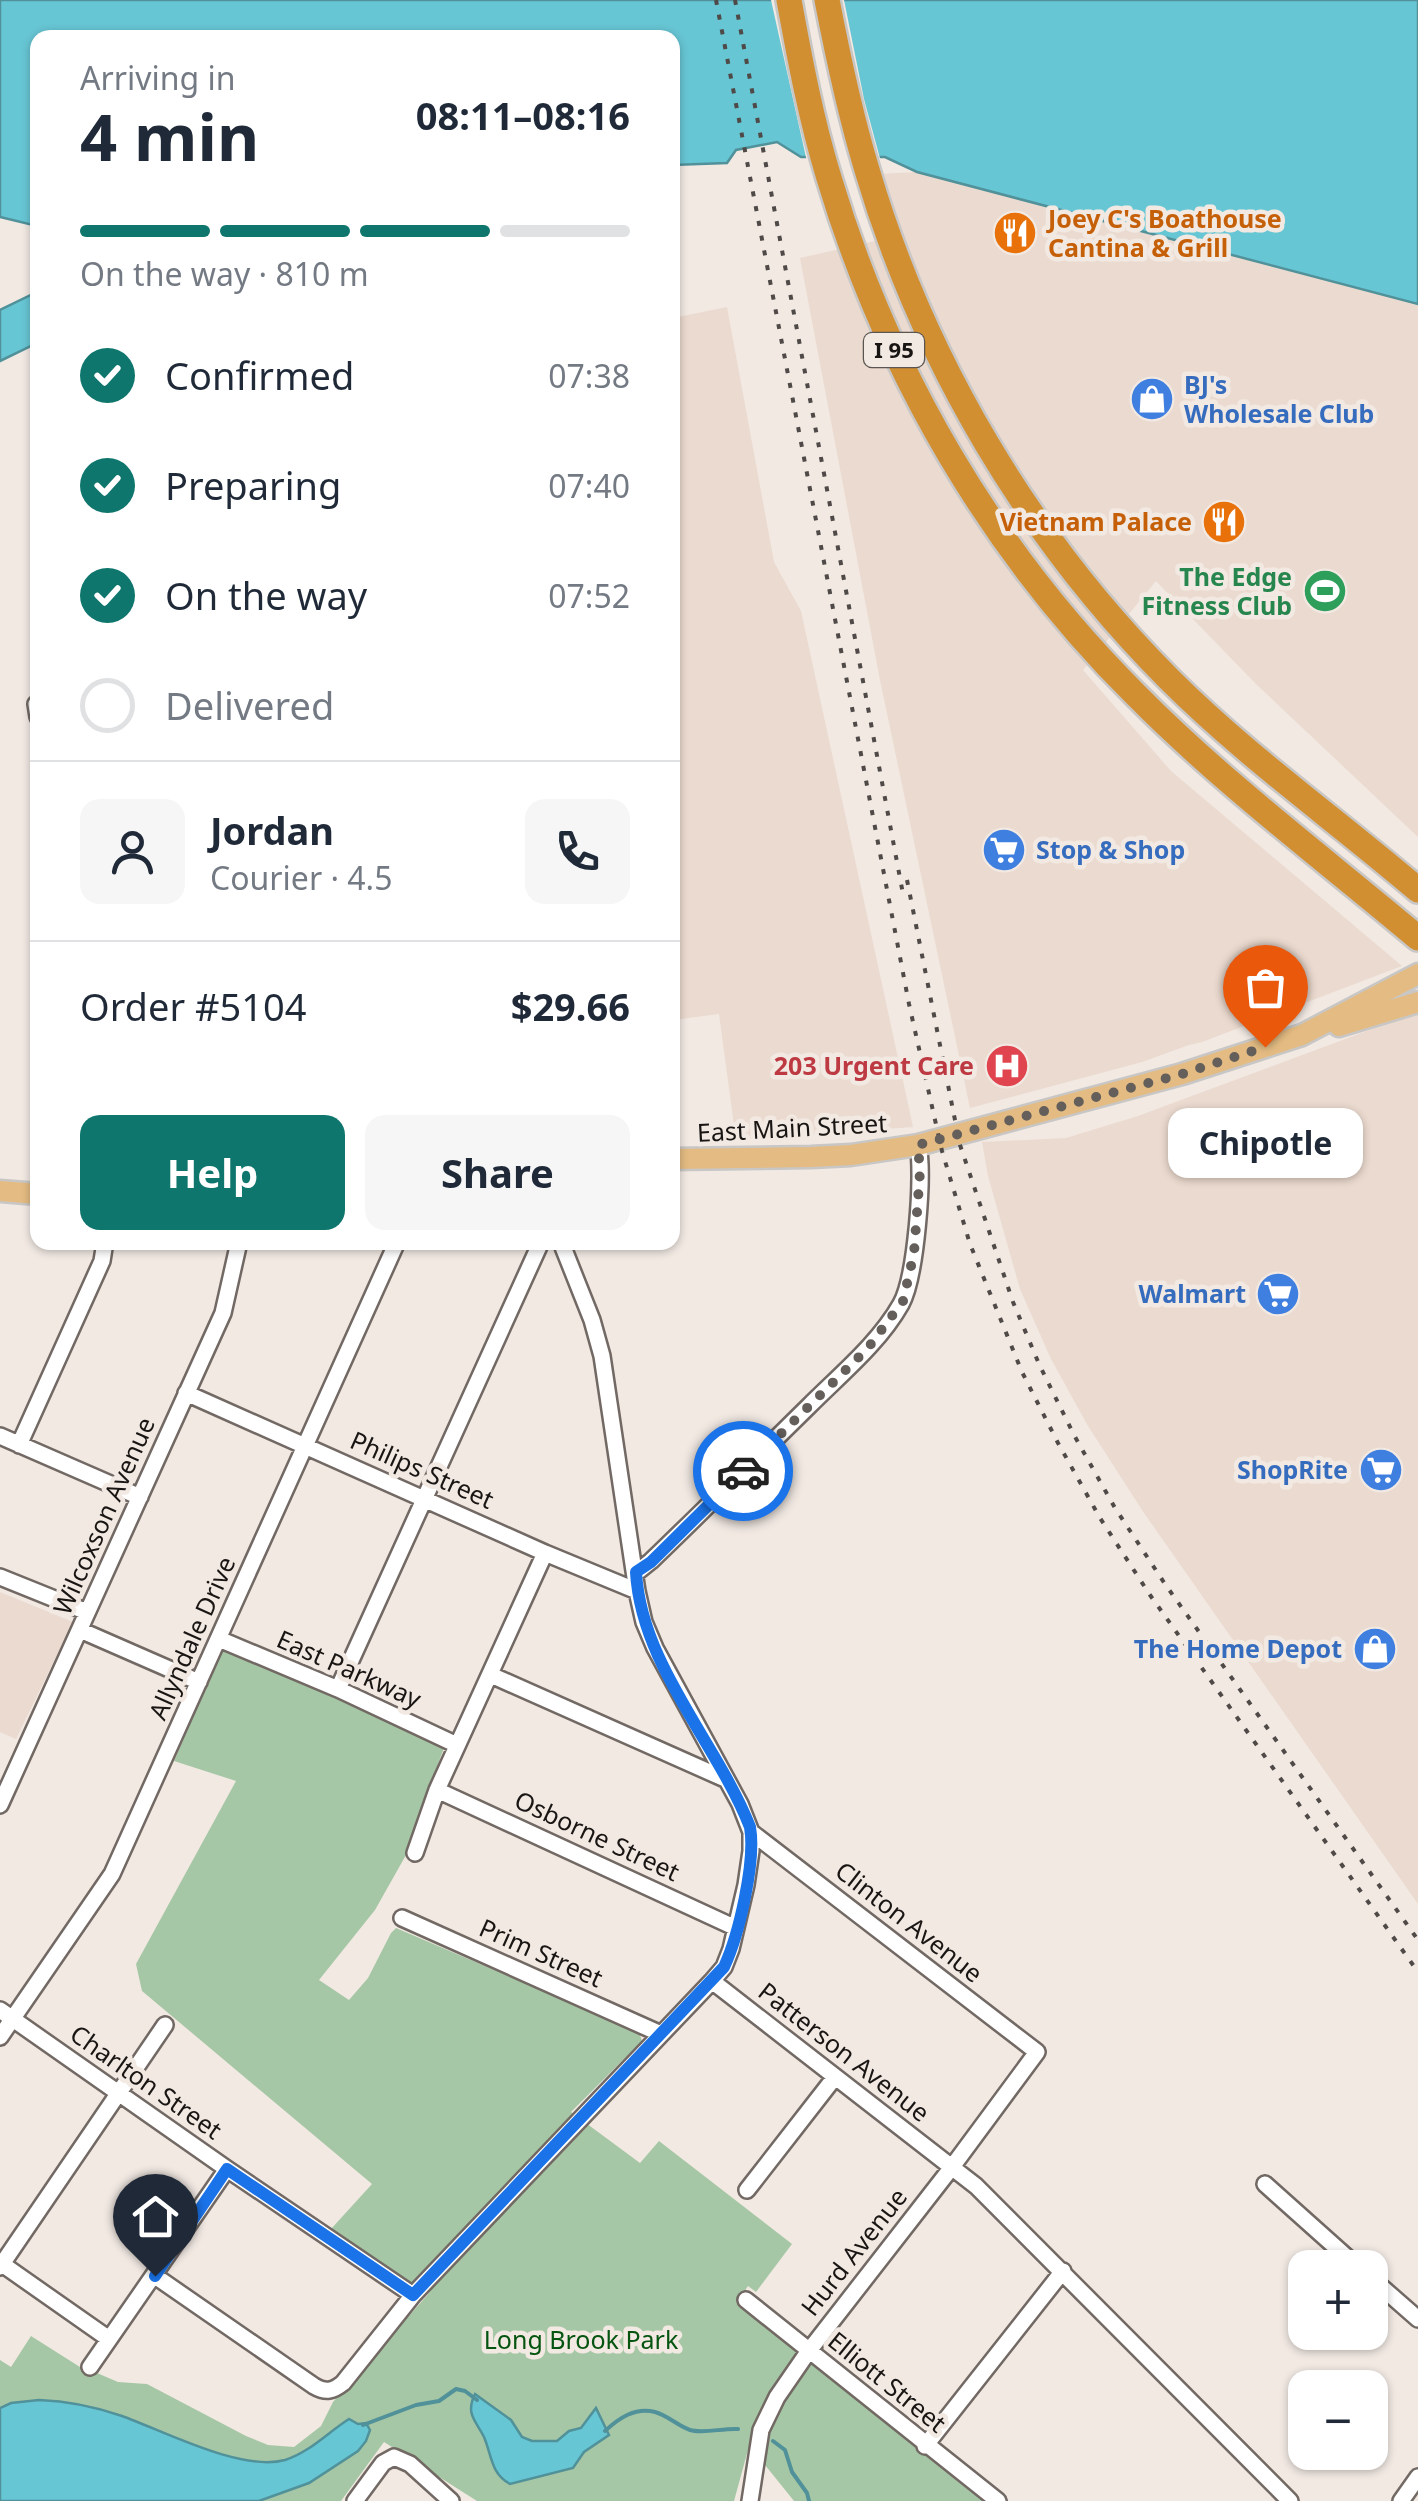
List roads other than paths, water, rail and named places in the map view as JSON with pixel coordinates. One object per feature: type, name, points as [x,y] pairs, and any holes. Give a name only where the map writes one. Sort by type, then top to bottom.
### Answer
[{"type":"highway","name":"I 95","points":[[788,0],[829,178],[862,274],[897,356],[985,511],[1046,595],[1097,654],[1189,746],[1417,936]]},
{"type":"highway","name":"I 95","points":[[828,0],[867,172],[902,272],[966,408],[1010,479],[1057,547],[1124,630],[1199,708],[1418,890]]},
{"type":"main road","name":"East Main Street","points":[[1317,1029],[1418,974]]},
{"type":"main road","name":"East Main Street","points":[[680,1160],[850,1155],[918,1145],[1182,1074],[1317,1029],[1351,1024],[1418,1002]]},
{"type":"main road","points":[[0,1191],[30,1193]]},
{"type":"street","points":[[636,1572],[651,1562],[855,1361],[892,1319],[903,1301],[911,1273],[920,1172],[918,1145]]},
{"type":"street","points":[[19,1445],[102,1261],[103,1250]]},
{"type":"street","name":"Wilcoxson Avenue","points":[[0,1805],[223,1313],[237,1250]]},
{"type":"street","name":"Allyndale Drive","points":[[0,2037],[6,2014],[106,1884],[393,1250]]},
{"type":"street","points":[[338,1689],[538,1250]]},
{"type":"street","points":[[155,2276],[314,2386],[328,2391],[343,2383],[413,2295],[727,1962],[750,1863],[751,1832],[740,1804],[648,1635],[637,1591],[602,1356],[564,1250]]},
{"type":"street","name":"Philips Street","points":[[186,1393],[637,1591]]},
{"type":"street","points":[[0,1436],[140,1497]]},
{"type":"street","points":[[416,1853],[437,1790],[545,1553]]},
{"type":"street","points":[[0,1576],[87,1612]]},
{"type":"street","points":[[80,1630],[199,1682]]},
{"type":"street","name":"East Parkway","points":[[219,1639],[338,1689],[457,1746]]},
{"type":"street","points":[[491,1675],[725,1779]]},
{"type":"street","name":"Osborne Street","points":[[437,1790],[736,1928]]},
{"type":"street","name":"Clinton Avenue","points":[[751,1832],[1036,2052]]},
{"type":"street","name":"Prim Street","points":[[402,1918],[661,2034]]},
{"type":"street","name":"Patterson Avenue","points":[[712,1981],[990,2198],[1290,2501]]},
{"type":"street","name":"Charlton Street","points":[[6,2014],[413,2295]]},
{"type":"street","points":[[109,2340],[1,2266],[165,2025]]},
{"type":"street","name":"Hurd Avenue","points":[[750,2501],[759,2438],[777,2397],[1036,2052]]},
{"type":"street","points":[[746,2190],[835,2077]]},
{"type":"street","points":[[90,2367],[227,2169]]},
{"type":"street","points":[[1264,2184],[1339,2250]]},
{"type":"street","points":[[925,2446],[1063,2271]]},
{"type":"street","points":[[1388,2293],[1418,2319]]},
{"type":"street","name":"Elliott Street","points":[[746,2300],[998,2501]]},
{"type":"street","points":[[355,2501],[390,2458],[410,2464],[451,2501]]},
{"type":"street","points":[[1401,2501],[1418,2477]]},
{"type":"water","points":[[0,0],[1418,0],[1418,304],[917,172],[885,157],[801,157],[777,142],[736,150],[727,163],[680,165],[680,30],[30,30],[30,224],[0,217]]},
{"type":"water","points":[[30,295],[30,346],[0,361],[0,310]]},
{"type":"water","points":[[475,2394],[511,2420],[522,2437],[532,2441],[557,2441],[569,2431],[581,2428],[596,2408],[609,2435],[584,2452],[573,2468],[510,2484],[496,2470],[473,2417]]},
{"type":"water","points":[[39,2400],[102,2410],[225,2455],[267,2462],[285,2460],[302,2452],[349,2419],[366,2423],[370,2430],[358,2451],[309,2483],[259,2501],[0,2501],[0,2408]]},
{"type":"waterway","points":[[363,2425],[416,2405],[439,2401],[456,2389],[477,2400]]},
{"type":"waterway","points":[[605,2431],[641,2411],[659,2413],[695,2431],[738,2429]]},
{"type":"waterway","points":[[773,2441],[785,2450],[792,2472],[809,2501]]},
{"type":"railway","points":[[716,0],[909,1004],[942,1151],[970,1244],[1022,1372],[1100,1518],[1150,1595],[1418,1972]]},
{"type":"railway","points":[[735,0],[903,894]]},
{"type":"railway","points":[[907,880],[960,1145],[1013,1302],[1039,1364],[1115,1508],[1165,1584],[1418,1940]]},
{"type":"place","name":"Joey C's Boathouse Cantina & Grill","points":[[1015,233]]},
{"type":"place","name":"BJ's Wholesale Club","points":[[1152,399]]},
{"type":"place","name":"Vietnam Palace","points":[[1224,522]]},
{"type":"place","name":"The Edge Fitness Club","points":[[1325,591]]},
{"type":"place","name":"Stop & Shop","points":[[1004,850]]},
{"type":"place","name":"Chipotle","points":[[1265,1047]]},
{"type":"place","name":"203 Urgent Care","points":[[1007,1066]]},
{"type":"place","name":"Walmart","points":[[1278,1294]]},
{"type":"place","name":"ShopRite","points":[[1381,1470]]},
{"type":"place","name":"The Home Depot","points":[[1375,1649]]},
{"type":"park label","name":"Long Brook Park","points":[[581,2340]]}]
